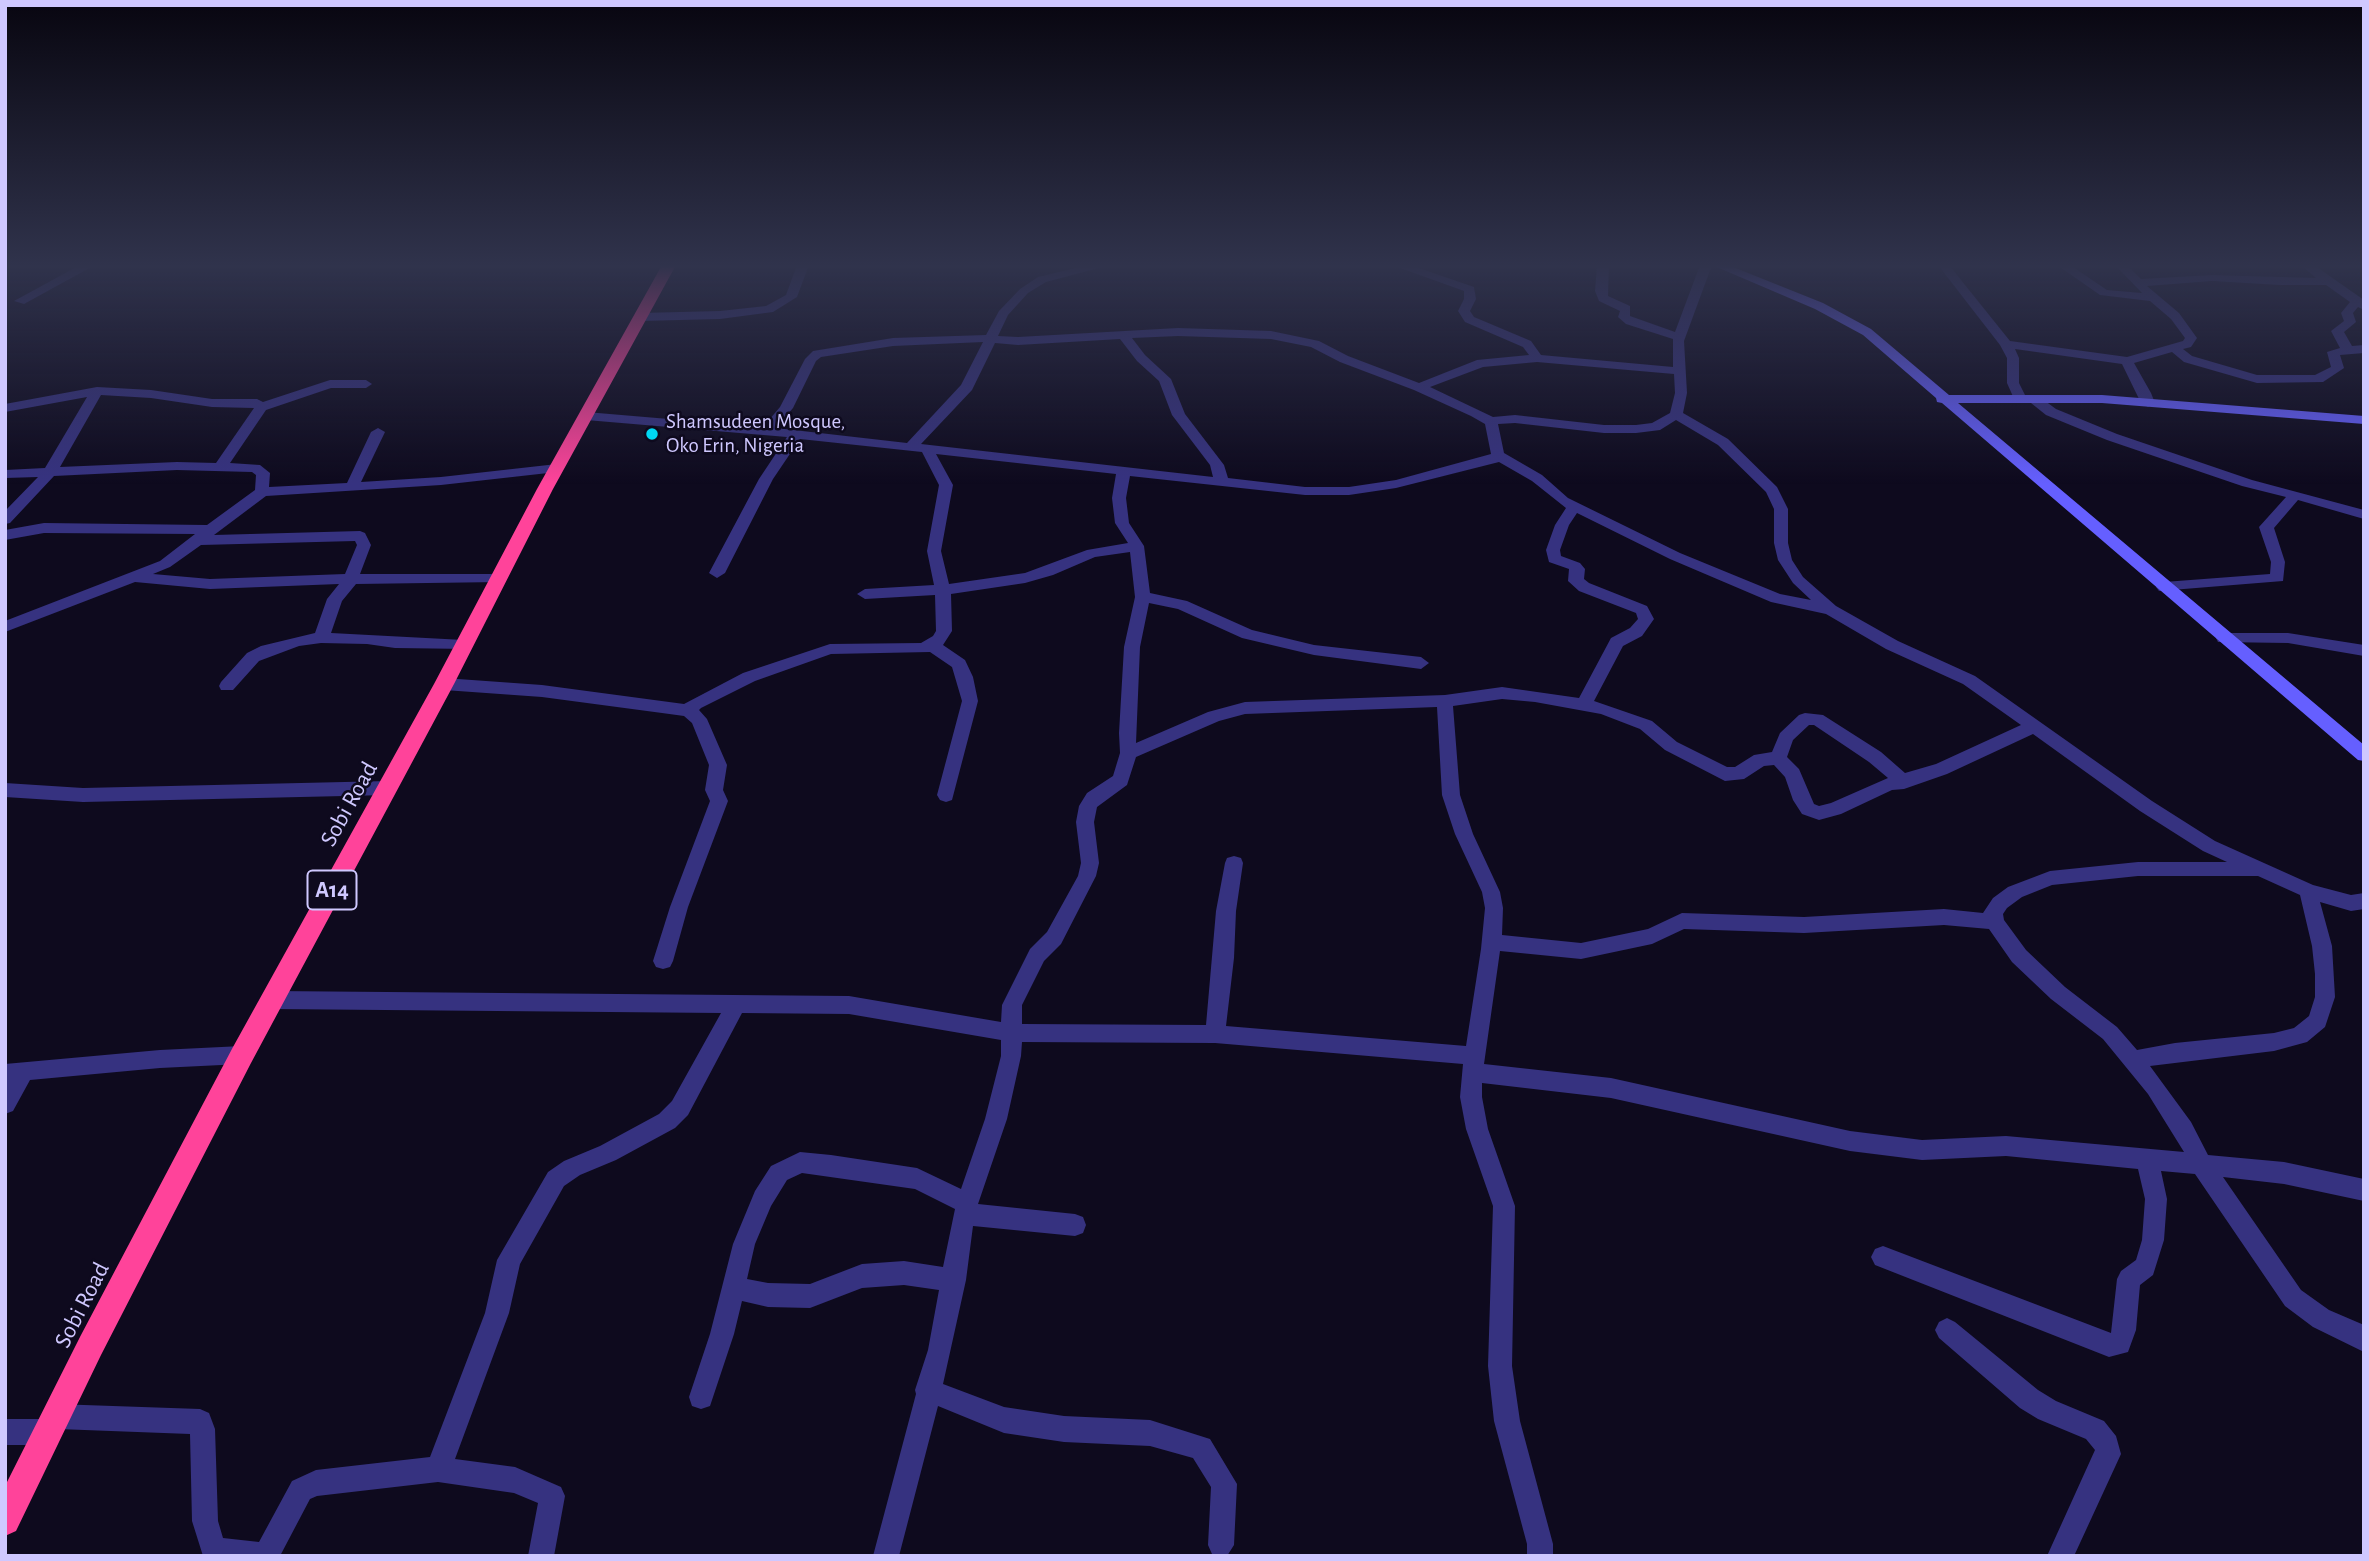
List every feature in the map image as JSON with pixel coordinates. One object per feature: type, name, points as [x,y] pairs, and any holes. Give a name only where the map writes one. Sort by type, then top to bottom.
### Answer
[{"type":"highway","name":"Sobi Road","points":[[5,1520],[51,1424],[242,1055],[629,338]]},
{"type":"street","points":[[766,431],[786,408],[811,359],[817,354],[893,342],[1064,338]]},
{"type":"street","points":[[1126,338],[1141,358],[1165,379],[1179,415],[1217,465],[1222,482]]},
{"type":"street","points":[[1293,338],[1315,344],[1344,359],[1419,387],[1491,422],[1516,419],[1636,429],[1655,427],[1676,415],[1681,393],[1678,371],[1679,338]]},
{"type":"street","points":[[1512,338],[1527,344],[1537,358]]},
{"type":"street","points":[[1874,338],[2364,755]]},
{"type":"street","points":[[2001,338],[2013,358],[2013,383],[2026,398],[2051,412],[2112,438],[2139,444],[2206,470],[2364,515]]},
{"type":"street","points":[[2006,344],[2127,361],[2187,344],[2191,338]]},
{"type":"street","points":[[2341,338],[2348,350]]},
{"type":"street","points":[[909,449],[967,387],[992,340]]},
{"type":"street","points":[[2174,348],[2188,359],[2233,374],[2257,379],[2287,380],[2321,378],[2338,368],[2333,352],[2364,349]]},
{"type":"street","points":[[1419,387],[1481,363],[1537,358],[1678,371]]},
{"type":"street","points":[[2127,361],[2148,403]]},
{"type":"street","points":[[221,466],[261,407],[330,384],[366,383]]},
{"type":"street","points":[[5,408],[97,391],[151,394],[212,403],[257,403],[261,407]]},
{"type":"street","points":[[5,520],[50,472],[97,391]]},
{"type":"street","points":[[1942,398],[2148,403],[2364,420]]},
{"type":"street","points":[[1676,415],[1723,442],[1772,490],[1781,509],[1781,543],[1785,560],[1798,580],[1831,610],[1892,645],[1969,680],[2182,830],[2258,870],[2309,891],[2351,903],[2364,901]]},
{"type":"street","points":[[586,416],[796,434],[909,449],[1305,491],[1349,491],[1396,484],[1486,461],[1498,455]]},
{"type":"street","points":[[1491,422],[1498,455],[1537,478],[1574,507],[1729,581],[1776,598],[1831,610]]},
{"type":"street","points":[[352,486],[378,432]]},
{"type":"street","points":[[717,573],[766,479],[796,434]]},
{"type":"street","points":[[688,711],[714,693],[749,677],[830,649],[924,648],[933,646],[939,640],[944,631],[943,590],[934,551],[946,485],[928,451]]},
{"type":"street","points":[[5,474],[221,466],[255,468],[263,473],[262,492]]},
{"type":"street","points":[[5,627],[165,564],[262,492],[441,481],[557,468]]},
{"type":"street","points":[[886,1556],[927,1390],[940,1350],[966,1209],[996,1119],[1011,1056],[1012,1005],[1037,956],[1054,938],[1069,914],[1087,876],[1090,863],[1085,822],[1088,806],[1093,798],[1121,780],[1129,753],[1127,733],[1132,648],[1143,597],[1137,546],[1122,523],[1119,498],[1124,471]]},
{"type":"street","points":[[2164,587],[2278,578],[2278,562],[2266,527],[2281,514],[2295,495]]},
{"type":"street","points":[[1574,507],[1562,525],[1553,550],[1554,559],[1575,566],[1576,581],[1584,587],[1642,610],[1646,619],[1636,632],[1617,642],[1584,704]]},
{"type":"street","points":[[5,535],[44,528],[204,535],[360,536],[364,545],[350,580],[335,599],[321,638]]},
{"type":"street","points":[[865,594],[943,590],[1025,578],[1048,572],[1092,553],[1137,546]]},
{"type":"street","points":[[134,578],[210,584],[411,577],[500,577]]},
{"type":"street","points":[[1143,597],[1182,605],[1248,634],[1314,650],[1421,663]]},
{"type":"street","points":[[227,686],[242,666],[267,650],[321,638],[464,645]]},
{"type":"street","points":[[2224,638],[2288,638],[2364,651]]},
{"type":"street","points":[[933,646],[959,664],[970,701],[946,795]]},
{"type":"street","points":[[444,684],[542,691],[688,711],[699,719],[718,765],[714,790],[719,801],[679,907],[663,961]]},
{"type":"street","points":[[1129,753],[1214,716],[1245,708],[1445,701],[1502,694],[1584,704],[1646,725],[1671,747],[1725,774],[1738,774],[1760,760],[1778,758]]},
{"type":"street","points":[[1445,701],[1451,795],[1464,834],[1491,891],[1494,908],[1471,1097],[1477,1129],[1503,1206],[1500,1366],[1507,1421],[1540,1544],[1540,1556]]},
{"type":"street","points":[[1778,758],[1786,737],[1805,719],[1817,719],[1875,757],[1904,782]]},
{"type":"street","points":[[1778,758],[1793,774],[1802,800],[1814,813],[1835,809],[1868,792],[1941,769],[2035,726]]},
{"type":"street","points":[[5,790],[83,795],[388,788]]},
{"type":"street","points":[[1215,1034],[1224,958],[1226,911],[1234,863]]},
{"type":"street","points":[[2258,870],[2138,869],[2050,878],[2015,892],[2000,903],[1993,913],[1994,922],[2019,956],[2058,993],[2109,1033],[2133,1060],[2183,1129],[2202,1166],[2293,1298],[2321,1319],[2351,1331],[2364,1340]]},
{"type":"street","points":[[2133,1060],[2175,1052],[2274,1042],[2300,1036],[2318,1021],[2325,998],[2325,974],[2322,946],[2309,891]]},
{"type":"street","points":[[1491,942],[1581,951],[1652,936],[1682,921],[1795,925],[1944,917],[1994,922]]},
{"type":"street","points":[[272,1000],[849,1005],[918,1014],[1012,1033],[1215,1034],[1473,1064],[1611,1088],[1850,1141],[1922,1150],[2006,1146],[2147,1159],[2284,1173],[2364,1190]]},
{"type":"street","points":[[438,1469],[497,1313],[509,1260],[544,1197],[556,1179],[572,1168],[659,1125],[680,1108],[736,1005]]},
{"type":"street","points":[[5,1104],[14,1072],[160,1059],[242,1055]]},
{"type":"street","points":[[1883,1257],[2109,1345],[2119,1343],[2124,1330],[2129,1279],[2145,1267],[2152,1240],[2156,1199],[2147,1159]]},
{"type":"street","points":[[701,1397],[734,1288],[744,1244],[763,1199],[779,1173],[800,1162],[917,1179],[966,1209],[1076,1225]]},
{"type":"street","points":[[734,1288],[768,1295],[810,1296],[862,1276],[904,1273],[954,1280]]},
{"type":"street","points":[[1947,1330],[2029,1399],[2095,1430],[2107,1445],[2108,1454],[2060,1556]]},
{"type":"street","points":[[927,1390],[1004,1419],[1064,1429],[1150,1433],[1201,1448],[1224,1484],[1221,1545]]},
{"type":"street","points":[[5,1432],[51,1424],[200,1422],[205,1521],[214,1550],[267,1555],[301,1490],[316,1483],[438,1469],[515,1480],[552,1496],[541,1556]]},
{"type":"place","name":"Shamsudeen Mosque, Oko Erin, Nigeria","points":[[652,434]]}]
